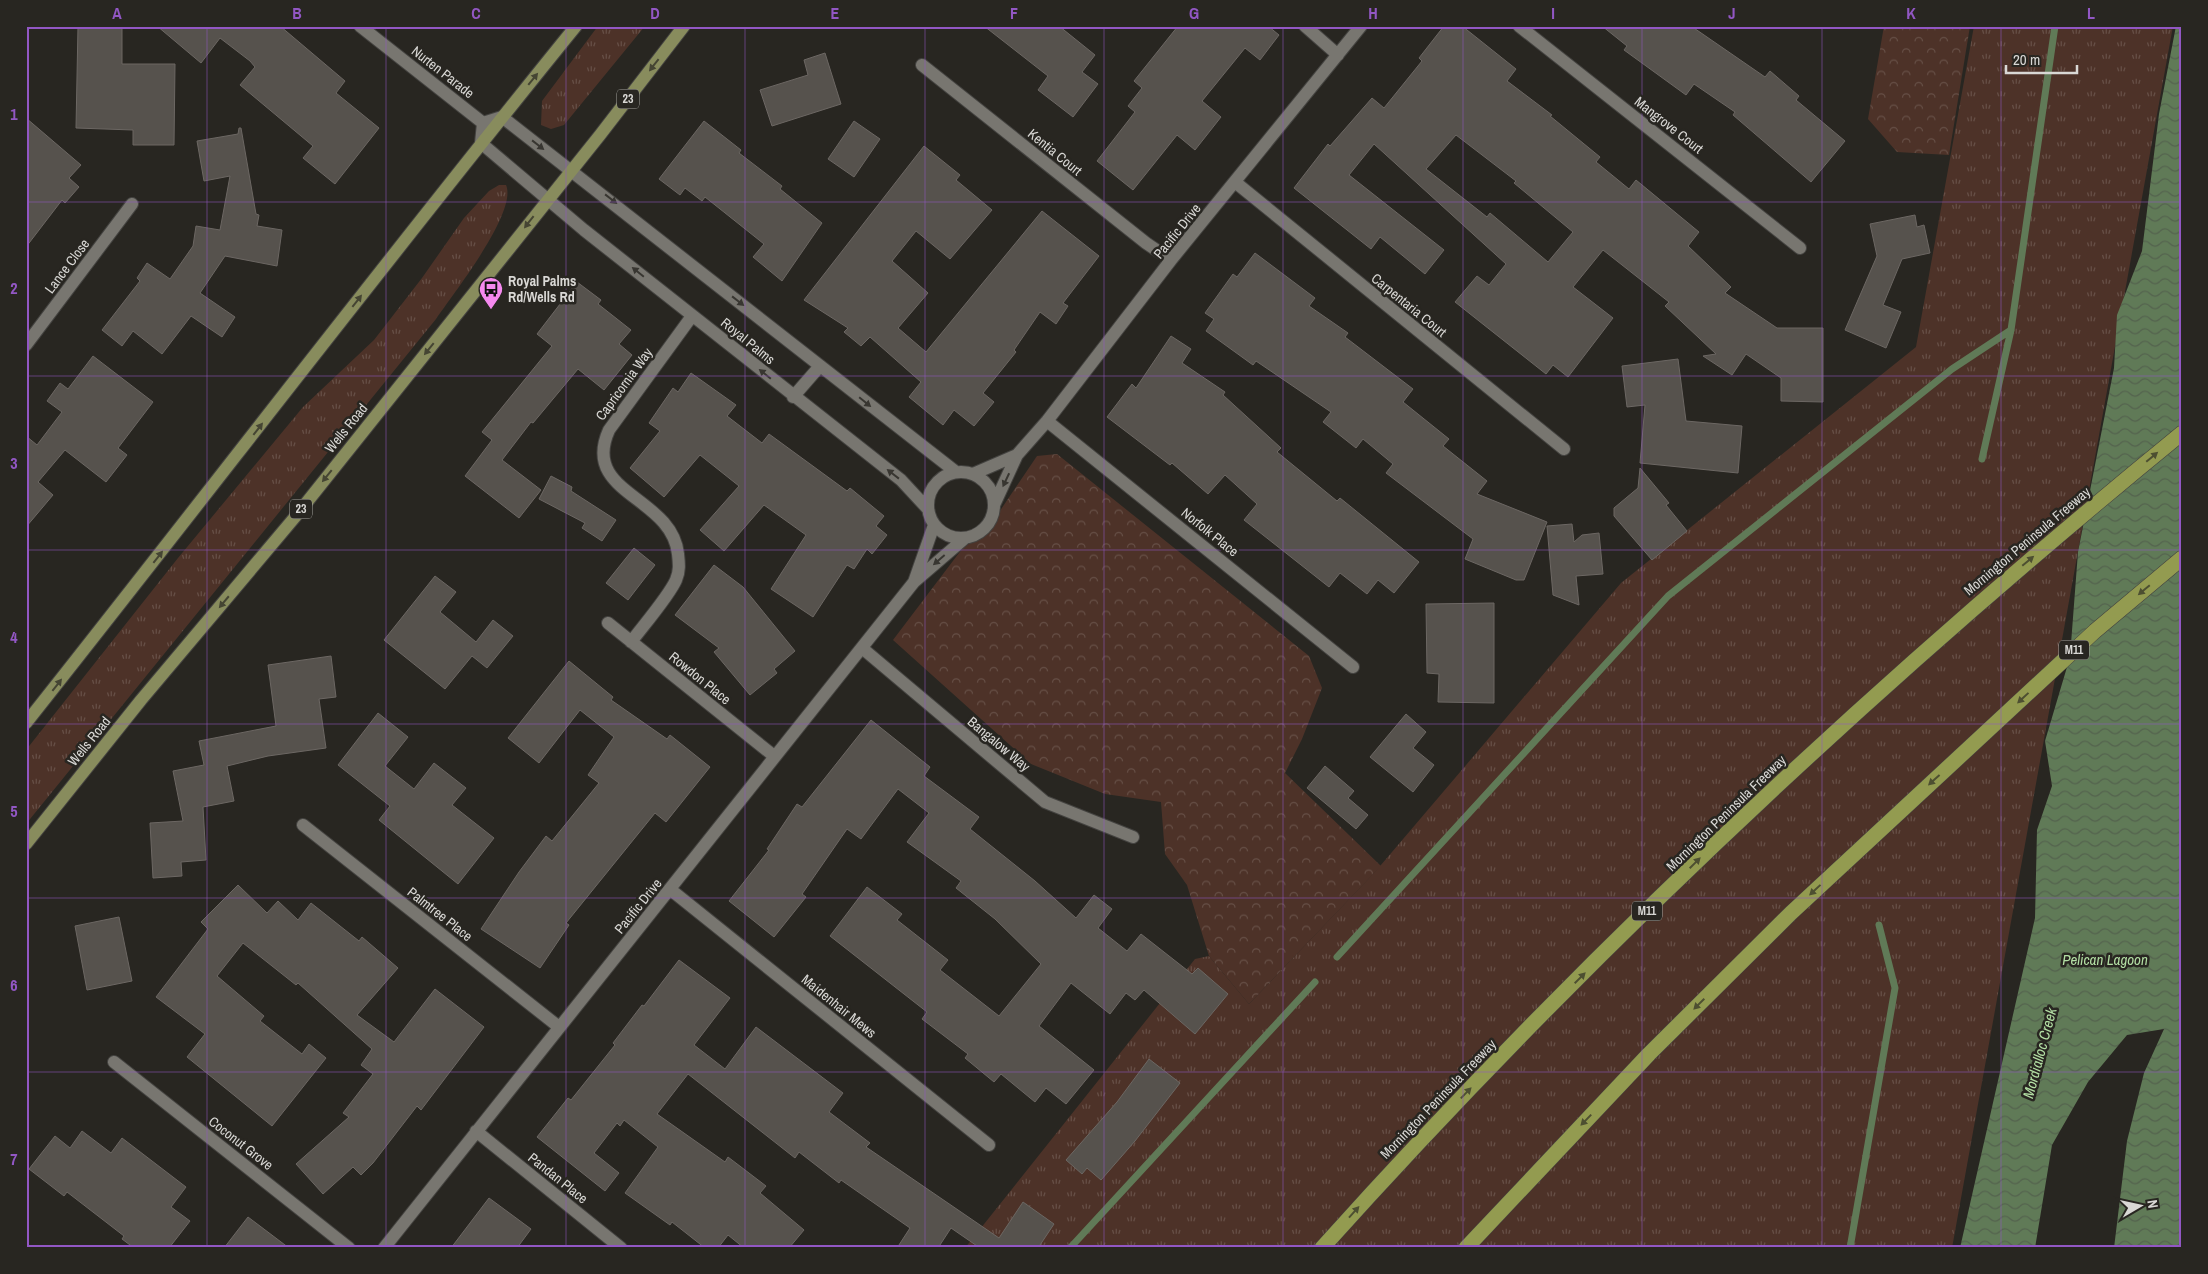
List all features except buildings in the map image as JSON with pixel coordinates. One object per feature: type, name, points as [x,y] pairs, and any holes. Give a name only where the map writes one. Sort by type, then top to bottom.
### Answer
[{"type":"highway","name":"Mornington Peninsula Freeway","points":[[1322,1248],[1404,1156],[1530,1027],[1724,834],[1894,677],[1990,592],[2182,433]]},
{"type":"highway","name":"M11","points":[[1466,1248],[1649,1054],[1791,913],[2095,631],[2182,558]]},
{"type":"main road","points":[[26,723],[481,143],[576,26]]},
{"type":"main road","name":"Wells Road","points":[[26,844],[141,700],[295,516],[548,200],[684,26]]},
{"type":"street","name":"Nurten Parade","points":[[360,26],[483,123]]},
{"type":"street","points":[[1305,26],[1338,55]]},
{"type":"street","name":"Pacific Drive","points":[[994,505],[1017,455],[1047,421],[1172,260],[1361,26]]},
{"type":"street","name":"Mangrove Court","points":[[1519,26],[1800,248]]},
{"type":"street","name":"Kentia Court","points":[[922,65],[1146,243],[1172,260]]},
{"type":"street","points":[[548,200],[481,143],[483,123],[502,117],[571,171]]},
{"type":"street","name":"Royal Palms","points":[[571,171],[600,191],[956,472]]},
{"type":"street","name":"Carpentaria Court","points":[[1235,182],[1564,449]]},
{"type":"street","name":"Royal Palms","points":[[548,200],[901,480],[927,508]]},
{"type":"street","name":"Lance Close","points":[[26,345],[132,204]]},
{"type":"street","name":"Capricornia Way","points":[[631,642],[676,581],[680,566],[677,542],[674,534],[662,520],[608,474],[602,454],[603,443],[609,430],[692,316]]},
{"type":"street","points":[[794,397],[820,366]]},
{"type":"street","name":"Norfolk Place","points":[[1047,421],[1353,667]]},
{"type":"street","name":"Pacific Drive","points":[[973,474],[1017,455]]},
{"type":"street","points":[[956,472],[973,474],[988,486],[994,505],[989,524],[974,536],[964,539],[953,538],[942,533],[934,525],[927,508],[932,489],[946,475],[956,472]]},
{"type":"street","name":"Pacific Drive","points":[[914,582],[934,525]]},
{"type":"street","name":"Pacific Drive","points":[[384,1248],[914,582],[964,539]]},
{"type":"street","name":"Rowdon Place","points":[[608,623],[774,756]]},
{"type":"street","name":"Bangalow Way","points":[[862,648],[1045,802],[1133,837]]},
{"type":"street","name":"Palmtree Place","points":[[303,825],[559,1027]]},
{"type":"street","name":"Maidenhair Mews","points":[[670,890],[989,1145]]},
{"type":"street","name":"Coconut Grove","points":[[114,1062],[349,1248]]},
{"type":"street","name":"Pandan Place","points":[[476,1131],[621,1248]]},
{"type":"green space","points":[[598,26],[645,26],[564,125],[551,129],[541,125],[542,101]]},
{"type":"green space","points":[[1884,26],[1970,26],[1949,155],[1897,152],[1868,119]]},
{"type":"green space","points":[[1974,26],[2173,26],[1952,1248],[965,1248],[1195,959],[1209,956],[1249,1004],[1375,872],[1621,583],[1916,347]]},
{"type":"green space","points":[[499,185],[506,185],[507,197],[503,214],[482,253],[436,319],[26,824],[26,750],[178,558],[303,407],[374,340],[422,278],[464,218],[489,191]]},
{"type":"green space","points":[[1057,454],[1309,656],[1322,688],[1302,739],[1285,773],[1381,866],[1249,1004],[1209,956],[1187,885],[1165,854],[1161,802],[1105,794],[1031,764],[893,640],[962,549],[987,530],[1037,456]]},
{"type":"water","name":"Pelican Lagoon","points":[[2176,26],[2182,26],[2182,1248],[2114,1248],[2127,1141],[2144,1073],[2164,1029],[2127,1035],[2088,1082],[2052,1145],[2035,1248],[1960,1248],[2035,918],[2037,830],[2052,786],[2045,741],[2070,657],[2078,552],[2114,368],[2117,315],[2142,251],[2159,114]]},
{"type":"waterway","points":[[1982,459],[2011,330],[2055,26]]},
{"type":"waterway","points":[[1337,957],[1668,596],[1952,369],[2011,330]]},
{"type":"waterway","points":[[1850,1248],[1895,988],[1879,925]]},
{"type":"waterway","points":[[1070,1248],[1315,982]]},
{"type":"place","name":"Royal Palms Rd/Wells Rd","points":[[491,310]]},
{"type":"water label","name":"Mordialloc Creek","points":[[2040,1053]]}]
